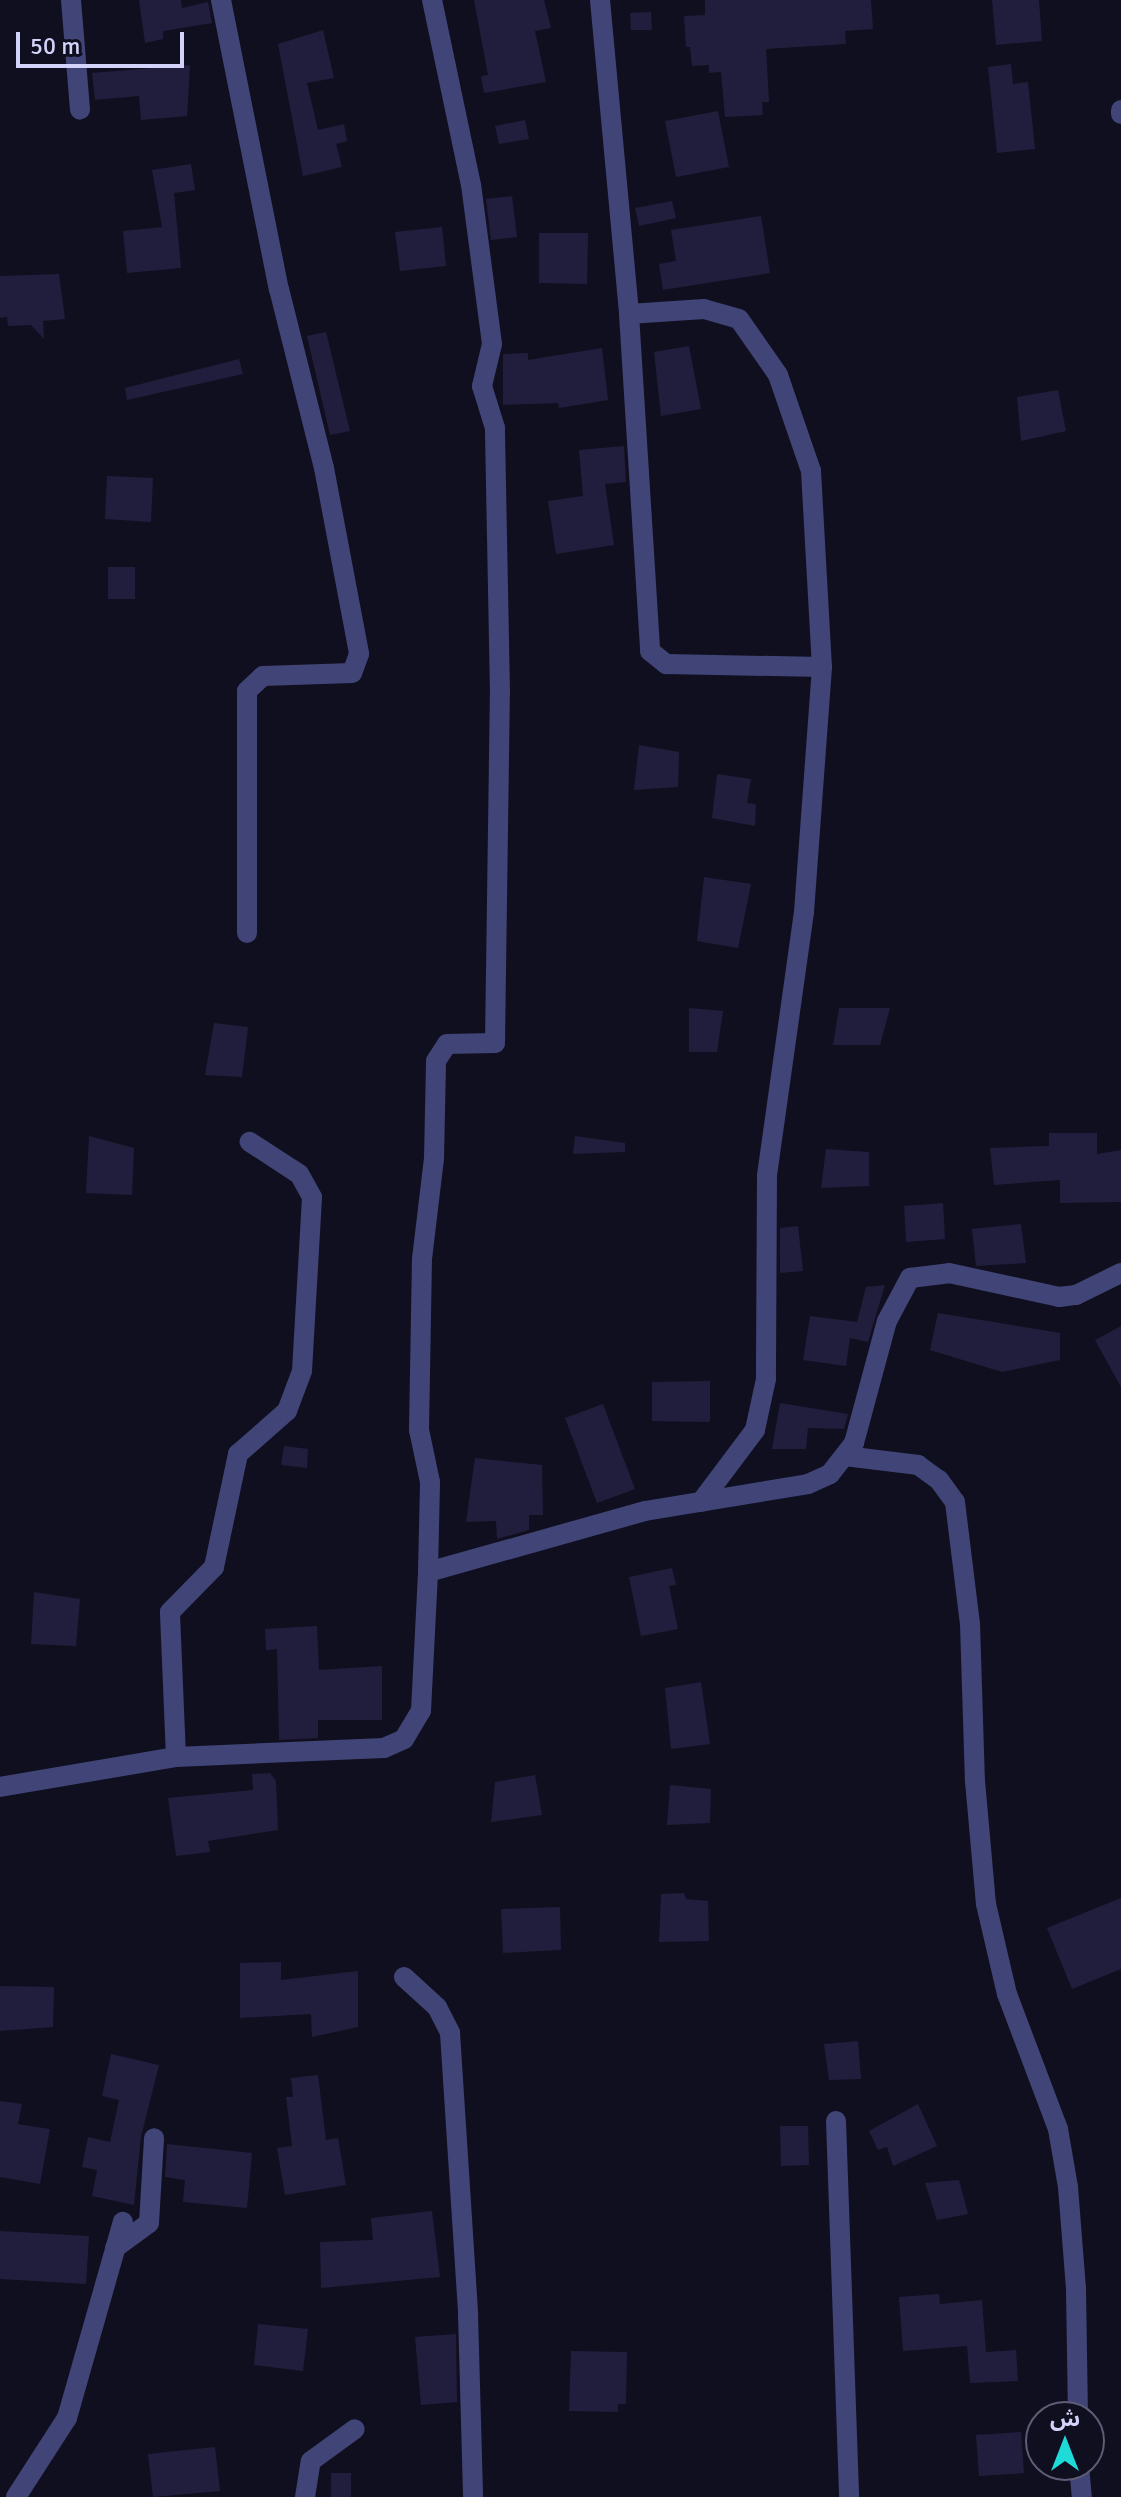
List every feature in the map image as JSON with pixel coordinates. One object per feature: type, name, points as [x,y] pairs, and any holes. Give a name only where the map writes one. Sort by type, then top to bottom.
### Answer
[{"type":"street","points":[[71,0],[80,110]]},
{"type":"street","points":[[221,0],[279,289],[324,468],[359,654],[352,673],[263,676],[247,691],[247,933]]},
{"type":"street","points":[[0,1787],[176,1757],[384,1748],[404,1739],[421,1711],[430,1482],[419,1430],[422,1259],[434,1159],[436,1061],[447,1044],[495,1043],[500,693],[495,428],[482,386],[492,344],[471,185],[432,0]]},
{"type":"street","points":[[600,0],[629,314],[650,651],[666,664],[822,667]]},
{"type":"street","points":[[629,314],[723,311],[739,319],[778,375],[811,471],[822,667],[804,912],[767,1175],[761,1413],[755,1430],[701,1502]]},
{"type":"street","points":[[176,1757],[170,1612],[214,1567],[238,1454],[287,1411],[302,1371],[312,1197],[299,1174],[250,1142]]},
{"type":"street","points":[[428,1572],[645,1511],[808,1484],[830,1474],[854,1443],[887,1321],[910,1278],[949,1273],[1059,1297],[1076,1295],[1121,1273]]},
{"type":"street","points":[[845,1456],[918,1465],[939,1480],[955,1502],[970,1624],[974,1768],[986,1904],[1007,1994],[1058,2129],[1068,2187],[1076,2289],[1078,2401]]},
{"type":"street","points":[[404,1977],[437,2007],[450,2033],[468,2314],[473,2497]]},
{"type":"street","points":[[836,2121],[849,2497]]},
{"type":"street","points":[[115,2248],[149,2223],[154,2138]]},
{"type":"street","points":[[16,2497],[67,2418],[123,2222]]},
{"type":"street","points":[[305,2497],[311,2461],[355,2429]]},
{"type":"building","points":[[139,0],[181,0],[182,8],[208,2],[212,23],[163,31],[163,39],[145,43]]},
{"type":"building","points":[[474,0],[544,0],[551,28],[535,31],[546,82],[484,93],[481,76],[488,75]]},
{"type":"building","points":[[705,0],[871,0],[873,29],[845,31],[846,44],[766,49],[769,102],[762,102],[763,115],[725,117],[721,72],[709,73],[709,65],[692,66],[690,47],[686,47],[684,16],[705,15]]},
{"type":"building","points":[[992,0],[1039,0],[1042,41],[996,45]]},
{"type":"building","points":[[651,12],[652,30],[631,30],[630,13]]},
{"type":"building","points":[[323,30],[334,78],[307,83],[318,130],[344,124],[347,141],[336,144],[342,167],[303,176],[278,44]]},
{"type":"building","points":[[1011,64],[1013,84],[1028,82],[1035,149],[997,153],[988,67]]},
{"type":"building","points":[[190,65],[187,116],[141,120],[139,96],[95,100],[92,73]]},
{"type":"building","points":[[718,111],[729,167],[676,177],[665,121]]},
{"type":"building","points":[[525,120],[529,139],[499,144],[495,126]]},
{"type":"building","points":[[191,164],[195,190],[174,193],[181,268],[127,273],[123,231],[162,227],[152,170]]},
{"type":"building","points":[[512,196],[517,237],[491,240],[486,199]]},
{"type":"building","points":[[672,201],[676,218],[639,226],[635,208]]},
{"type":"building","points":[[761,216],[770,273],[663,290],[659,264],[676,261],[671,230]]},
{"type":"building","points":[[442,227],[446,266],[400,271],[395,232]]},
{"type":"building","points":[[539,233],[588,233],[587,284],[539,283]]},
{"type":"building","points":[[59,274],[65,319],[43,321],[44,339],[31,325],[8,326],[7,317],[0,318],[0,276]]},
{"type":"building","points":[[326,332],[350,431],[330,435],[307,336]]},
{"type":"building","points":[[689,346],[701,409],[661,416],[654,352]]},
{"type":"building","points":[[602,348],[608,400],[559,408],[558,403],[503,405],[503,354],[528,353],[528,360]]},
{"type":"building","points":[[239,359],[243,374],[127,400],[125,388]]},
{"type":"building","points":[[1058,390],[1066,431],[1021,441],[1017,397]]},
{"type":"building","points":[[624,446],[626,482],[605,484],[614,545],[556,554],[548,501],[583,496],[579,450]]},
{"type":"building","points":[[107,476],[153,478],[151,522],[105,519]]},
{"type":"building","points":[[108,567],[135,567],[135,599],[108,599]]},
{"type":"building","points":[[639,745],[679,752],[678,787],[634,790]]},
{"type":"building","points":[[717,774],[751,779],[747,803],[756,804],[755,826],[712,818]]},
{"type":"building","points":[[704,877],[751,884],[738,948],[697,941]]},
{"type":"building","points":[[689,1008],[723,1011],[717,1052],[689,1052]]},
{"type":"building","points":[[839,1008],[890,1008],[880,1045],[833,1045]]},
{"type":"building","points":[[214,1023],[248,1027],[242,1077],[205,1075]]},
{"type":"building","points":[[1049,1133],[1097,1133],[1097,1154],[1121,1150],[1121,1202],[1060,1203],[1060,1180],[994,1185],[990,1148],[1049,1146]]},
{"type":"building","points":[[89,1136],[134,1148],[132,1195],[86,1193]]},
{"type":"building","points":[[575,1136],[625,1143],[625,1152],[573,1154]]},
{"type":"building","points":[[826,1149],[869,1152],[869,1186],[821,1188]]},
{"type":"building","points":[[943,1203],[945,1239],[906,1242],[904,1206]]},
{"type":"building","points":[[1021,1224],[1026,1263],[976,1266],[972,1229]]},
{"type":"building","points":[[798,1226],[803,1271],[780,1273],[780,1228]]},
{"type":"building","points":[[885,1285],[868,1342],[850,1338],[846,1366],[803,1360],[810,1316],[857,1322],[866,1287]]},
{"type":"building","points":[[938,1313],[1060,1333],[1060,1360],[1002,1372],[930,1350]]},
{"type":"building","points":[[1121,1326],[1121,1387],[1095,1340]]},
{"type":"building","points":[[710,1381],[710,1422],[652,1421],[652,1382]]},
{"type":"building","points":[[780,1403],[848,1414],[844,1429],[808,1428],[806,1449],[772,1449]]},
{"type":"building","points":[[603,1404],[635,1489],[597,1503],[565,1418]]},
{"type":"building","points":[[284,1446],[308,1449],[307,1468],[281,1465]]},
{"type":"building","points":[[475,1458],[542,1465],[543,1515],[529,1515],[529,1530],[497,1539],[496,1521],[466,1522]]},
{"type":"building","points":[[672,1568],[676,1585],[669,1586],[678,1629],[641,1636],[629,1577]]},
{"type":"building","points":[[34,1592],[80,1599],[76,1646],[31,1644]]},
{"type":"building","points":[[317,1626],[319,1670],[382,1666],[382,1720],[318,1720],[318,1738],[279,1740],[277,1649],[266,1650],[265,1629]]},
{"type":"building","points":[[701,1682],[710,1744],[671,1749],[665,1688]]},
{"type":"building","points":[[270,1773],[276,1781],[278,1830],[208,1841],[210,1852],[176,1856],[168,1798],[253,1790],[252,1774]]},
{"type":"building","points":[[535,1775],[542,1815],[491,1822],[495,1782]]},
{"type":"building","points":[[670,1785],[711,1789],[710,1823],[667,1825]]},
{"type":"building","points":[[684,1893],[686,1899],[708,1901],[709,1941],[659,1942],[661,1894]]},
{"type":"building","points":[[1121,1898],[1121,1969],[1072,1989],[1047,1928]]},
{"type":"building","points":[[560,1907],[561,1950],[503,1953],[501,1909]]},
{"type":"building","points":[[281,1962],[281,1980],[358,1971],[358,2027],[312,2037],[311,2014],[240,2018],[240,1963]]},
{"type":"building","points":[[0,1986],[54,1987],[53,2027],[0,2031]]},
{"type":"building","points":[[858,2041],[861,2079],[829,2080],[824,2044]]},
{"type":"building","points":[[111,2054],[159,2065],[141,2137],[134,2205],[92,2196],[97,2170],[82,2167],[88,2137],[110,2142],[119,2100],[102,2096]]},
{"type":"building","points":[[318,2075],[326,2140],[338,2138],[346,2185],[285,2195],[277,2148],[292,2146],[286,2097],[293,2097],[291,2078]]},
{"type":"building","points":[[0,2101],[22,2104],[18,2124],[50,2129],[40,2184],[0,2177]]},
{"type":"building","points":[[918,2104],[937,2146],[893,2166],[887,2147],[878,2150],[869,2131]]},
{"type":"building","points":[[780,2126],[808,2126],[809,2165],[781,2166]]},
{"type":"building","points":[[167,2144],[252,2153],[247,2208],[183,2202],[185,2180],[165,2177]]},
{"type":"building","points":[[959,2180],[968,2214],[937,2220],[925,2183]]},
{"type":"building","points":[[432,2211],[440,2277],[321,2288],[320,2242],[373,2240],[371,2218]]},
{"type":"building","points":[[0,2231],[89,2236],[86,2284],[0,2279]]},
{"type":"building","points":[[939,2294],[940,2304],[982,2300],[986,2352],[1016,2350],[1018,2381],[970,2383],[967,2346],[903,2351],[899,2297]]},
{"type":"building","points":[[258,2324],[308,2329],[303,2371],[254,2365]]},
{"type":"building","points":[[456,2334],[457,2402],[421,2405],[415,2337]]},
{"type":"building","points":[[571,2351],[627,2352],[626,2404],[618,2404],[618,2412],[569,2411]]},
{"type":"building","points":[[1021,2432],[1024,2473],[979,2476],[976,2435]]},
{"type":"building","points":[[215,2447],[220,2491],[153,2497],[148,2454]]},
{"type":"building","points":[[331,2473],[351,2473],[351,2497],[331,2497]]}]
